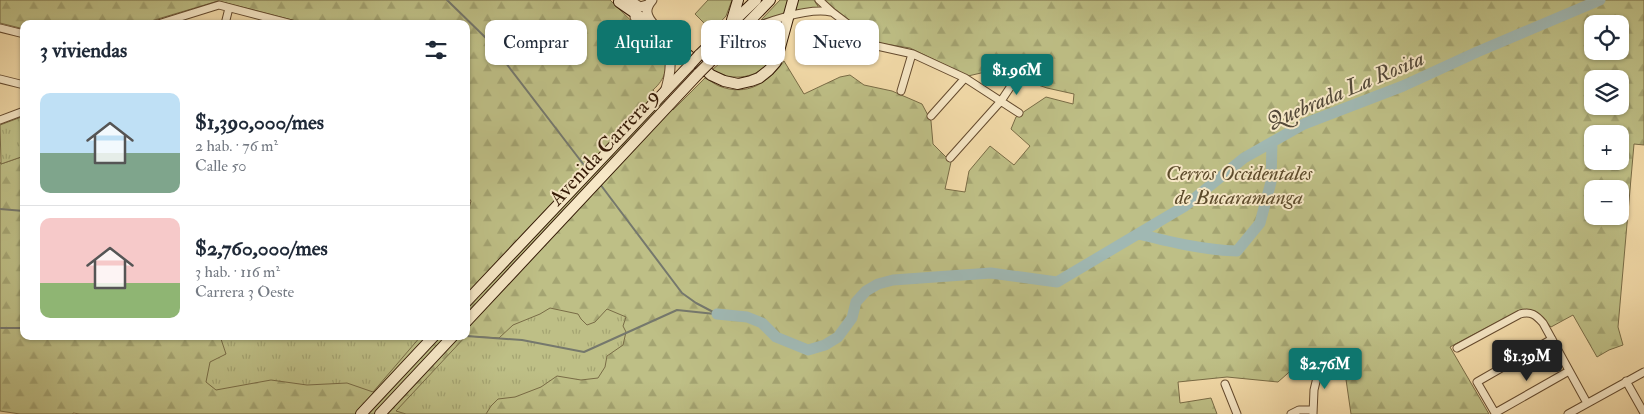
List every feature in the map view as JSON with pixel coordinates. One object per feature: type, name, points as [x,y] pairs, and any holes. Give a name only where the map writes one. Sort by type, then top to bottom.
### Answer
[{"type":"main road","points":[[622,0],[647,20]]},
{"type":"main road","points":[[732,20],[738,0]]},
{"type":"main road","name":"Avenida Carrera 9","points":[[734,20],[756,0]]},
{"type":"main road","name":"Avenida Carrera 9","points":[[751,20],[770,0]]},
{"type":"main road","points":[[691,58],[711,75],[724,81],[738,84],[759,78],[773,66],[778,57],[793,0]]},
{"type":"main road","name":"Avenida Carrera 9","points":[[470,298],[701,54]]},
{"type":"main road","name":"Avenida Carrera 9","points":[[470,318],[707,65]]},
{"type":"main road","points":[[361,414],[430,340]]},
{"type":"main road","points":[[380,414],[449,340]]},
{"type":"street","points":[[622,0],[640,7],[650,2]]},
{"type":"street","points":[[622,0],[668,50],[671,64],[670,73],[663,94]]},
{"type":"street","points":[[819,0],[877,46],[912,54],[965,78],[1019,113]]},
{"type":"street","points":[[650,2],[646,12],[650,20]]},
{"type":"street","points":[[171,20],[219,5],[270,20]]},
{"type":"street","points":[[226,20],[228,8]]},
{"type":"street","points":[[776,20],[814,10],[832,12]]},
{"type":"street","points":[[0,28],[20,33]]},
{"type":"street","points":[[900,91],[912,54]]},
{"type":"street","points":[[931,116],[965,78]]},
{"type":"street","points":[[0,79],[20,84]]},
{"type":"street","points":[[950,158],[1001,101],[1015,80]]},
{"type":"street","points":[[0,120],[20,112]]},
{"type":"street","points":[[1457,348],[1520,314],[1534,314],[1543,323],[1587,404]]},
{"type":"street","points":[[1552,339],[1477,382],[1494,413],[1569,371]]},
{"type":"street","points":[[1291,414],[1299,410],[1313,412],[1314,390],[1320,366]]},
{"type":"street","points":[[1568,414],[1644,372]]},
{"type":"street","points":[[1626,382],[1644,413]]},
{"type":"street","points":[[1225,384],[1237,414]]},
{"type":"green space","name":"Cerros Occidentales de Bucaramanga","points":[[0,0],[610,0],[630,20],[597,20],[597,65],[666,65],[663,77],[653,90],[673,110],[705,78],[729,89],[748,89],[764,81],[781,65],[785,65],[785,63],[804,94],[840,77],[850,75],[864,85],[892,91],[922,104],[931,121],[933,144],[951,162],[945,189],[965,192],[969,171],[990,146],[1014,165],[1030,146],[1011,129],[1016,117],[1046,97],[1073,104],[1074,94],[1047,88],[994,70],[968,76],[910,48],[879,43],[879,20],[849,20],[825,0],[1644,0],[1644,145],[1634,144],[1629,201],[1629,180],[1584,180],[1584,225],[1627,225],[1618,327],[1623,345],[1597,357],[1573,315],[1551,327],[1538,314],[1520,310],[1450,347],[1489,414],[1351,414],[1342,352],[1305,358],[1278,382],[1227,377],[1178,382],[1180,403],[1211,398],[1217,414],[20,414],[0,411],[0,162],[1,164],[20,157],[20,340],[470,340],[470,20],[292,20],[218,1],[154,20],[20,20],[20,28],[0,23]]},
{"type":"green space","points":[[708,0],[732,0],[726,16],[722,20],[701,20],[695,14]]},
{"type":"green space","points":[[780,0],[789,0],[785,15],[761,20]]},
{"type":"green space","points":[[797,0],[814,0],[819,8],[794,12]]},
{"type":"green space","points":[[718,65],[767,65],[760,71],[736,77],[720,74],[712,70]]},
{"type":"green space","points":[[20,118],[20,157],[1,164],[0,125]]},
{"type":"green space","points":[[550,308],[578,314],[587,325],[595,322],[607,309],[626,317],[623,326],[626,332],[623,345],[607,356],[605,367],[598,378],[581,380],[557,376],[541,387],[515,397],[498,399],[486,414],[406,414],[396,411],[462,340],[470,340],[470,336],[499,338],[513,325]]},
{"type":"green space","points":[[221,340],[418,340],[373,392],[347,383],[307,385],[271,380],[216,390],[206,382],[210,362],[226,354]]},
{"type":"waterway","points":[[447,0],[467,20]]},
{"type":"waterway","name":"Quebrada La Rosita","points":[[717,314],[747,317],[762,323],[776,337],[808,350],[825,345],[838,337],[852,318],[856,302],[866,291],[878,284],[893,280],[991,273],[1057,282],[1185,206],[1244,158],[1304,124],[1403,86],[1477,52],[1600,0]]},
{"type":"waterway","points":[[470,22],[489,41],[587,169]]},
{"type":"waterway","points":[[1138,234],[1175,243],[1237,251],[1260,223],[1271,182],[1272,142]]},
{"type":"waterway","points":[[600,184],[682,293],[717,314]]},
{"type":"waterway","name":"Quebrada La Rosita","points":[[0,209],[20,211]]},
{"type":"waterway","name":"Quebrada La Rosita","points":[[470,336],[522,340],[584,352],[677,310],[715,314]]},
{"type":"waterway","points":[[0,328],[20,328]]}]
